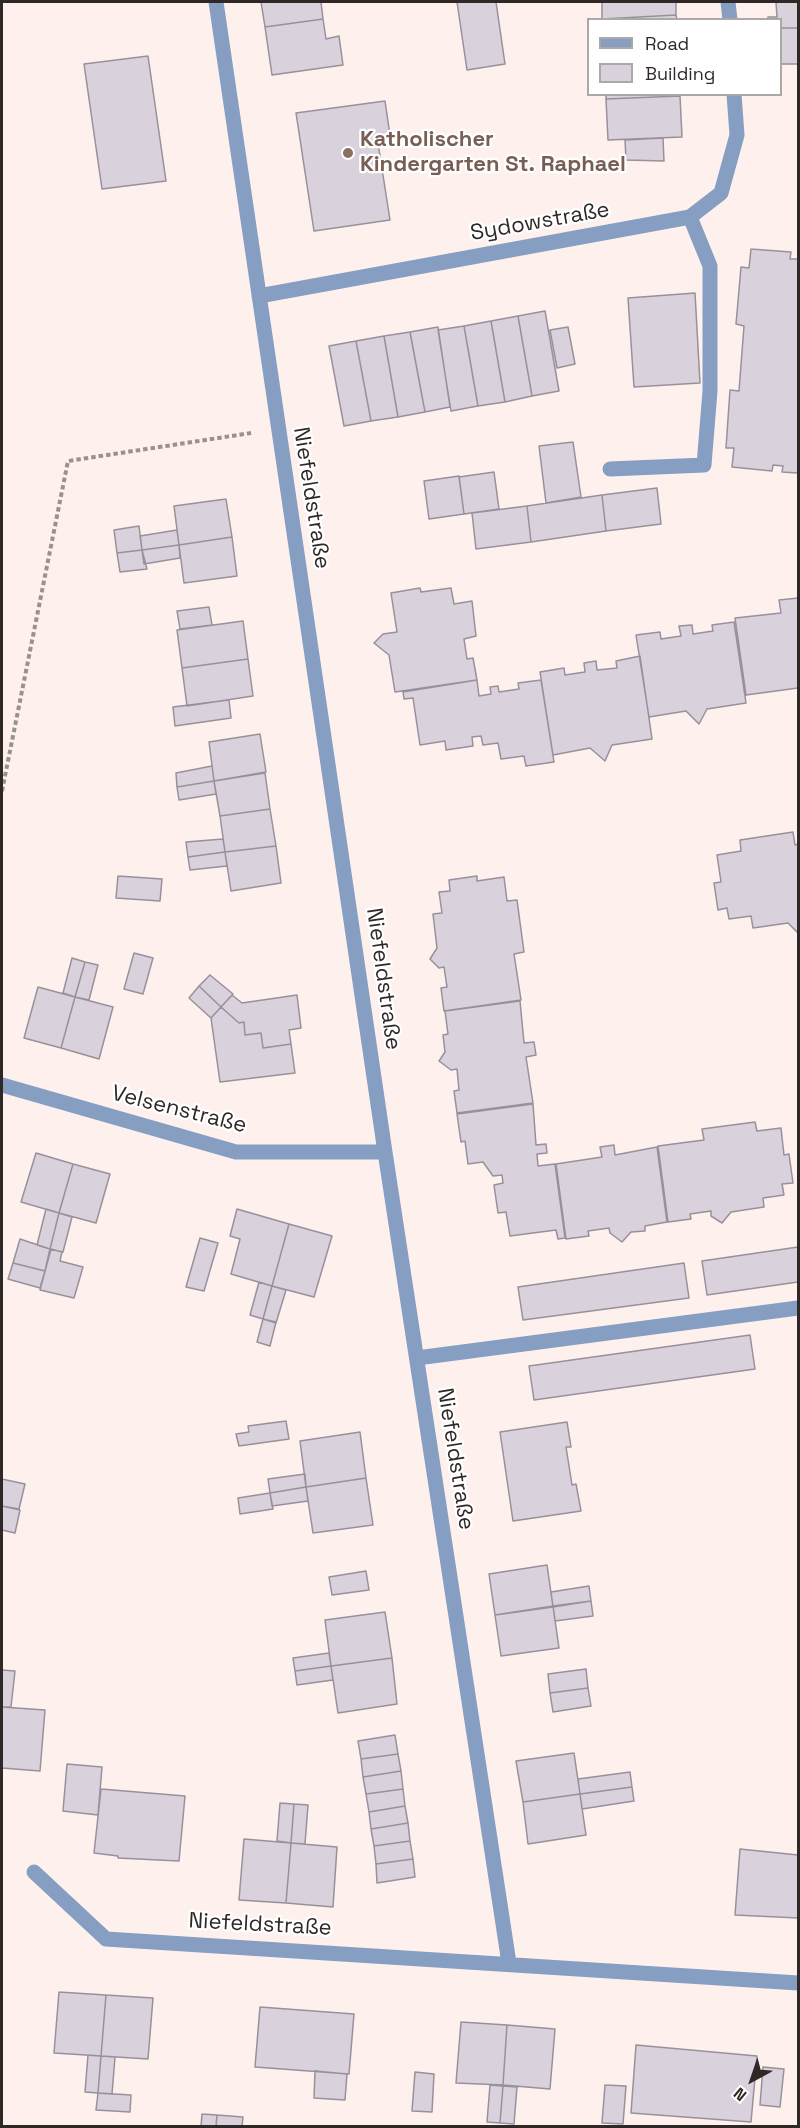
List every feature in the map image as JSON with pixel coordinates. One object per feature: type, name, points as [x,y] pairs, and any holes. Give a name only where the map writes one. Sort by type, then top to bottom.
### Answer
[{"type":"street","name":"Niefeldstraße","points":[[216,2],[386,1152],[509,1962]]},
{"type":"street","points":[[728,2],[729,18]]},
{"type":"street","name":"Sydowstraße","points":[[260,296],[690,217],[721,194],[737,135],[734,96]]},
{"type":"street","points":[[610,469],[704,465],[710,391],[710,266],[690,217]]},
{"type":"street","name":"Velsenstraße","points":[[2,1085],[236,1152],[386,1152]]},
{"type":"street","points":[[417,1358],[798,1308]]},
{"type":"street","name":"Niefeldstraße","points":[[34,1872],[106,1939],[509,1962],[798,1983]]},
{"type":"path","points":[[2,791],[68,461],[278,429]]},
{"type":"building","points":[[261,2],[321,2],[323,19],[265,27]]},
{"type":"building","points":[[457,2],[496,2],[505,64],[467,70]]},
{"type":"building","points":[[602,2],[676,2],[676,15],[602,18]]},
{"type":"building","points":[[776,2],[798,2],[798,28],[782,28],[782,18],[768,18],[777,17]]},
{"type":"building","points":[[676,15],[677,18],[620,18]]},
{"type":"building","points":[[323,19],[326,39],[339,36],[343,65],[272,75],[265,27]]},
{"type":"building","points":[[782,28],[798,28],[798,64],[782,64]]},
{"type":"building","points":[[148,56],[166,181],[102,189],[84,64]]},
{"type":"building","points":[[606,96],[680,96],[606,99]]},
{"type":"building","points":[[680,96],[682,137],[608,140],[606,99]]},
{"type":"building","points":[[385,101],[391,142],[378,143],[390,220],[314,231],[296,113]]},
{"type":"building","points":[[663,138],[664,161],[626,160],[625,140]]},
{"type":"building","points":[[751,249],[791,252],[790,259],[798,259],[798,473],[782,472],[783,466],[773,465],[772,471],[732,467],[734,448],[726,448],[730,390],[739,391],[744,326],[736,324],[741,267],[749,268]]},
{"type":"building","points":[[695,293],[700,383],[634,387],[628,298]]},
{"type":"building","points":[[545,311],[559,391],[532,396],[518,316]]},
{"type":"building","points":[[518,316],[532,396],[505,402],[491,321]]},
{"type":"building","points":[[491,321],[505,402],[478,406],[464,326]]},
{"type":"building","points":[[464,326],[478,406],[451,411],[438,330]]},
{"type":"building","points":[[438,327],[450,407],[425,412],[410,332]]},
{"type":"building","points":[[568,327],[575,364],[557,368],[550,330]]},
{"type":"building","points":[[410,332],[425,412],[398,417],[384,336]]},
{"type":"building","points":[[384,336],[398,417],[371,421],[356,341]]},
{"type":"building","points":[[356,341],[371,421],[344,426],[329,346]]},
{"type":"building","points":[[573,442],[581,497],[546,503],[539,446]]},
{"type":"building","points":[[494,472],[499,509],[464,514],[459,477]]},
{"type":"building","points":[[459,476],[464,514],[429,519],[424,481]]},
{"type":"building","points":[[657,488],[661,524],[606,531],[602,495]]},
{"type":"building","points":[[602,495],[606,531],[531,542],[527,506]]},
{"type":"building","points":[[226,499],[232,537],[179,545],[174,506]]},
{"type":"building","points":[[527,506],[531,542],[476,549],[472,513]]},
{"type":"building","points":[[139,526],[142,550],[117,553],[114,530]]},
{"type":"building","points":[[177,530],[179,545],[142,550],[140,536]]},
{"type":"building","points":[[232,537],[237,576],[184,583],[179,545]]},
{"type":"building","points":[[179,545],[180,558],[144,564],[142,550]]},
{"type":"building","points":[[142,550],[147,569],[120,572],[117,553]]},
{"type":"building","points":[[420,588],[421,592],[451,588],[454,604],[472,601],[476,636],[464,639],[467,659],[473,658],[477,680],[395,692],[389,655],[374,643],[383,634],[397,632],[391,593]]},
{"type":"building","points":[[798,598],[798,688],[746,695],[735,618],[781,613],[779,600]]},
{"type":"building","points":[[209,607],[212,625],[180,629],[177,611]]},
{"type":"building","points":[[243,621],[248,659],[182,668],[177,630]]},
{"type":"building","points":[[734,622],[746,703],[707,709],[699,724],[686,711],[649,717],[636,635],[660,632],[661,639],[681,636],[679,626],[692,625],[693,634],[713,631],[712,625]]},
{"type":"building","points":[[640,656],[652,739],[612,745],[605,761],[590,748],[553,755],[540,672],[564,668],[565,675],[585,672],[584,663],[596,661],[597,670],[617,668],[616,661]]},
{"type":"building","points":[[248,659],[253,696],[187,706],[182,668]]},
{"type":"building","points":[[477,680],[479,696],[491,694],[490,687],[498,686],[499,692],[519,689],[518,683],[541,680],[554,762],[526,766],[524,756],[501,759],[498,743],[483,745],[481,736],[472,737],[473,746],[446,750],[445,741],[420,745],[413,698],[404,699],[403,692]]},
{"type":"building","points":[[229,700],[231,718],[175,726],[173,707]]},
{"type":"building","points":[[260,734],[266,772],[214,781],[209,742]]},
{"type":"building","points":[[212,766],[214,781],[177,787],[176,773]]},
{"type":"building","points":[[265,773],[270,809],[220,816],[214,781]]},
{"type":"building","points":[[214,781],[216,794],[179,800],[177,787]]},
{"type":"building","points":[[270,809],[276,846],[225,852],[220,816]]},
{"type":"building","points":[[793,832],[795,845],[798,844],[798,933],[788,923],[753,928],[751,916],[729,919],[727,908],[718,910],[714,883],[721,882],[717,855],[741,851],[740,840]]},
{"type":"building","points":[[223,839],[225,852],[188,857],[186,842]]},
{"type":"building","points":[[276,846],[281,883],[231,891],[225,852]]},
{"type":"building","points":[[225,852],[227,866],[190,870],[188,857]]},
{"type":"building","points":[[118,876],[162,879],[160,901],[116,898]]},
{"type":"building","points":[[477,876],[477,881],[504,877],[507,901],[517,900],[524,952],[514,954],[521,1000],[444,1011],[441,988],[447,987],[444,967],[439,968],[430,959],[437,948],[433,914],[442,913],[439,892],[450,891],[449,880]]},
{"type":"building","points":[[134,953],[153,958],[143,994],[124,989]]},
{"type":"building","points":[[72,958],[85,962],[75,997],[63,993]]},
{"type":"building","points":[[85,962],[98,965],[89,1000],[75,997]]},
{"type":"building","points":[[210,975],[233,994],[221,1007],[199,986]]},
{"type":"building","points":[[199,986],[221,1007],[211,1018],[189,998]]},
{"type":"building","points":[[38,987],[75,997],[61,1048],[24,1038]]},
{"type":"building","points":[[232,995],[242,1003],[297,995],[301,1028],[289,1030],[291,1044],[263,1048],[261,1033],[245,1035],[244,1022],[239,1023],[221,1007]]},
{"type":"building","points":[[75,997],[113,1007],[99,1059],[61,1048]]},
{"type":"building","points":[[520,1001],[524,1043],[534,1042],[536,1055],[526,1057],[533,1103],[457,1113],[454,1091],[459,1090],[457,1069],[451,1070],[439,1061],[445,1052],[443,1035],[448,1034],[445,1011]]},
{"type":"building","points":[[221,1007],[239,1023],[244,1022],[245,1035],[261,1033],[263,1048],[291,1044],[295,1073],[220,1082],[211,1018]]},
{"type":"building","points":[[533,1104],[536,1145],[546,1144],[547,1153],[537,1154],[538,1166],[555,1164],[565,1238],[558,1239],[556,1230],[510,1236],[506,1212],[498,1213],[494,1185],[503,1183],[502,1175],[493,1176],[483,1162],[468,1164],[465,1141],[461,1142],[457,1114]]},
{"type":"building","points":[[755,1122],[757,1131],[781,1128],[784,1155],[789,1154],[793,1183],[782,1184],[784,1195],[763,1198],[764,1207],[731,1212],[722,1223],[711,1216],[711,1211],[690,1214],[691,1219],[668,1222],[658,1146],[704,1140],[702,1129]]},
{"type":"building","points":[[614,1145],[615,1155],[657,1147],[667,1222],[645,1226],[645,1231],[631,1232],[622,1242],[610,1233],[609,1228],[588,1231],[589,1236],[566,1239],[556,1164],[602,1157],[600,1147]]},
{"type":"building","points":[[36,1153],[73,1164],[59,1213],[21,1202]]},
{"type":"building","points":[[73,1164],[110,1174],[96,1223],[59,1213]]},
{"type":"building","points":[[46,1209],[59,1213],[50,1249],[37,1245]]},
{"type":"building","points":[[237,1209],[289,1224],[272,1286],[231,1274],[240,1239],[230,1236]]},
{"type":"building","points":[[59,1213],[72,1217],[63,1252],[50,1249]]},
{"type":"building","points":[[289,1224],[332,1236],[314,1297],[272,1286]]},
{"type":"building","points":[[200,1238],[218,1243],[204,1291],[186,1287]]},
{"type":"building","points":[[20,1239],[50,1249],[45,1271],[13,1263]]},
{"type":"building","points":[[798,1247],[798,1282],[707,1295],[702,1261]]},
{"type":"building","points":[[51,1249],[62,1252],[60,1261],[83,1267],[74,1298],[40,1290]]},
{"type":"building","points":[[13,1263],[45,1271],[40,1288],[8,1279]]},
{"type":"building","points":[[684,1263],[689,1298],[523,1320],[518,1287]]},
{"type":"building","points":[[259,1282],[272,1286],[263,1319],[250,1315]]},
{"type":"building","points":[[272,1286],[286,1290],[276,1323],[263,1319]]},
{"type":"building","points":[[263,1319],[276,1322],[270,1346],[257,1342]]},
{"type":"building","points":[[750,1335],[755,1369],[534,1400],[529,1366]]},
{"type":"building","points":[[286,1421],[289,1439],[239,1446],[236,1434],[249,1432],[248,1426]]},
{"type":"building","points":[[567,1422],[571,1447],[566,1447],[572,1485],[576,1484],[581,1511],[513,1521],[500,1432]]},
{"type":"building","points":[[360,1432],[366,1478],[306,1487],[300,1441]]},
{"type":"building","points":[[305,1474],[306,1487],[270,1493],[268,1479]]},
{"type":"building","points":[[366,1478],[373,1525],[313,1533],[306,1487]]},
{"type":"building","points":[[2,1479],[25,1484],[19,1509],[2,1506]]},
{"type":"building","points":[[306,1487],[308,1501],[272,1506],[270,1493]]},
{"type":"building","points":[[270,1493],[273,1509],[240,1514],[238,1498]]},
{"type":"building","points":[[2,1506],[20,1510],[15,1533],[2,1530]]},
{"type":"building","points":[[547,1565],[553,1607],[495,1615],[489,1574]]},
{"type":"building","points":[[366,1571],[369,1590],[332,1595],[329,1577]]},
{"type":"building","points":[[589,1586],[591,1601],[553,1607],[551,1592]]},
{"type":"building","points":[[591,1601],[593,1616],[555,1621],[553,1606]]},
{"type":"building","points":[[553,1606],[559,1648],[501,1656],[495,1615]]},
{"type":"building","points":[[385,1612],[392,1658],[331,1666],[325,1620]]},
{"type":"building","points":[[329,1653],[331,1666],[295,1671],[293,1658]]},
{"type":"building","points":[[392,1658],[397,1704],[338,1713],[331,1666]]},
{"type":"building","points":[[331,1666],[333,1680],[297,1685],[295,1671]]},
{"type":"building","points":[[586,1669],[588,1688],[550,1693],[548,1674]]},
{"type":"building","points":[[2,1670],[15,1671],[11,1707],[2,1707]]},
{"type":"building","points":[[588,1688],[591,1706],[553,1712],[550,1693]]},
{"type":"building","points":[[2,1707],[45,1710],[40,1771],[2,1768]]},
{"type":"building","points":[[395,1735],[398,1754],[361,1759],[358,1741]]},
{"type":"building","points":[[574,1753],[580,1794],[523,1802],[516,1761]]},
{"type":"building","points":[[398,1754],[401,1771],[363,1777],[361,1759]]},
{"type":"building","points":[[67,1764],[102,1767],[98,1815],[63,1811]]},
{"type":"building","points":[[401,1771],[403,1789],[366,1794],[363,1777]]},
{"type":"building","points":[[630,1772],[632,1787],[580,1794],[578,1779]]},
{"type":"building","points":[[632,1787],[634,1801],[582,1809],[580,1794]]},
{"type":"building","points":[[101,1789],[185,1796],[179,1861],[118,1858],[118,1856],[94,1853]]},
{"type":"building","points":[[403,1789],[405,1806],[369,1812],[366,1794]]},
{"type":"building","points":[[580,1794],[586,1835],[528,1844],[523,1802]]},
{"type":"building","points":[[280,1803],[294,1804],[291,1843],[277,1841]]},
{"type":"building","points":[[294,1804],[308,1805],[305,1844],[291,1843]]},
{"type":"building","points":[[405,1806],[408,1823],[371,1829],[369,1812]]},
{"type":"building","points":[[408,1823],[410,1841],[374,1846],[371,1829]]},
{"type":"building","points":[[244,1839],[291,1843],[286,1903],[239,1900]]},
{"type":"building","points":[[410,1841],[413,1859],[376,1864],[374,1846]]},
{"type":"building","points":[[291,1843],[337,1847],[333,1907],[286,1903]]},
{"type":"building","points":[[740,1849],[798,1855],[798,1918],[735,1915]]},
{"type":"building","points":[[413,1859],[415,1877],[377,1883],[376,1864]]},
{"type":"building","points":[[59,1992],[106,1995],[101,2056],[54,2053]]},
{"type":"building","points":[[106,1995],[153,1998],[148,2059],[101,2056]]},
{"type":"building","points":[[260,2007],[354,2014],[349,2074],[255,2067]]},
{"type":"building","points":[[461,2022],[507,2025],[503,2085],[456,2083]]},
{"type":"building","points":[[507,2025],[555,2029],[550,2089],[503,2085]]},
{"type":"building","points":[[636,2045],[757,2056],[751,2122],[631,2113]]},
{"type":"building","points":[[88,2055],[101,2056],[98,2093],[85,2092]]},
{"type":"building","points":[[101,2056],[115,2057],[112,2094],[98,2093]]},
{"type":"building","points":[[763,2067],[784,2069],[780,2107],[760,2105]]},
{"type":"building","points":[[315,2071],[347,2074],[345,2100],[314,2098]]},
{"type":"building","points":[[415,2072],[434,2074],[432,2112],[412,2111]]},
{"type":"building","points":[[490,2085],[503,2086],[500,2123],[487,2122]]},
{"type":"building","points":[[605,2085],[626,2086],[623,2124],[602,2123]]},
{"type":"building","points":[[503,2086],[517,2087],[514,2124],[500,2123]]},
{"type":"building","points":[[98,2093],[131,2095],[130,2112],[96,2110]]},
{"type":"building","points":[[202,2114],[217,2115],[216,2126],[201,2126]]},
{"type":"building","points":[[217,2115],[243,2117],[242,2126],[216,2126]]},
{"type":"place","name":"Katholischer Kindergarten St. Raphael","points":[[348,153]]}]
